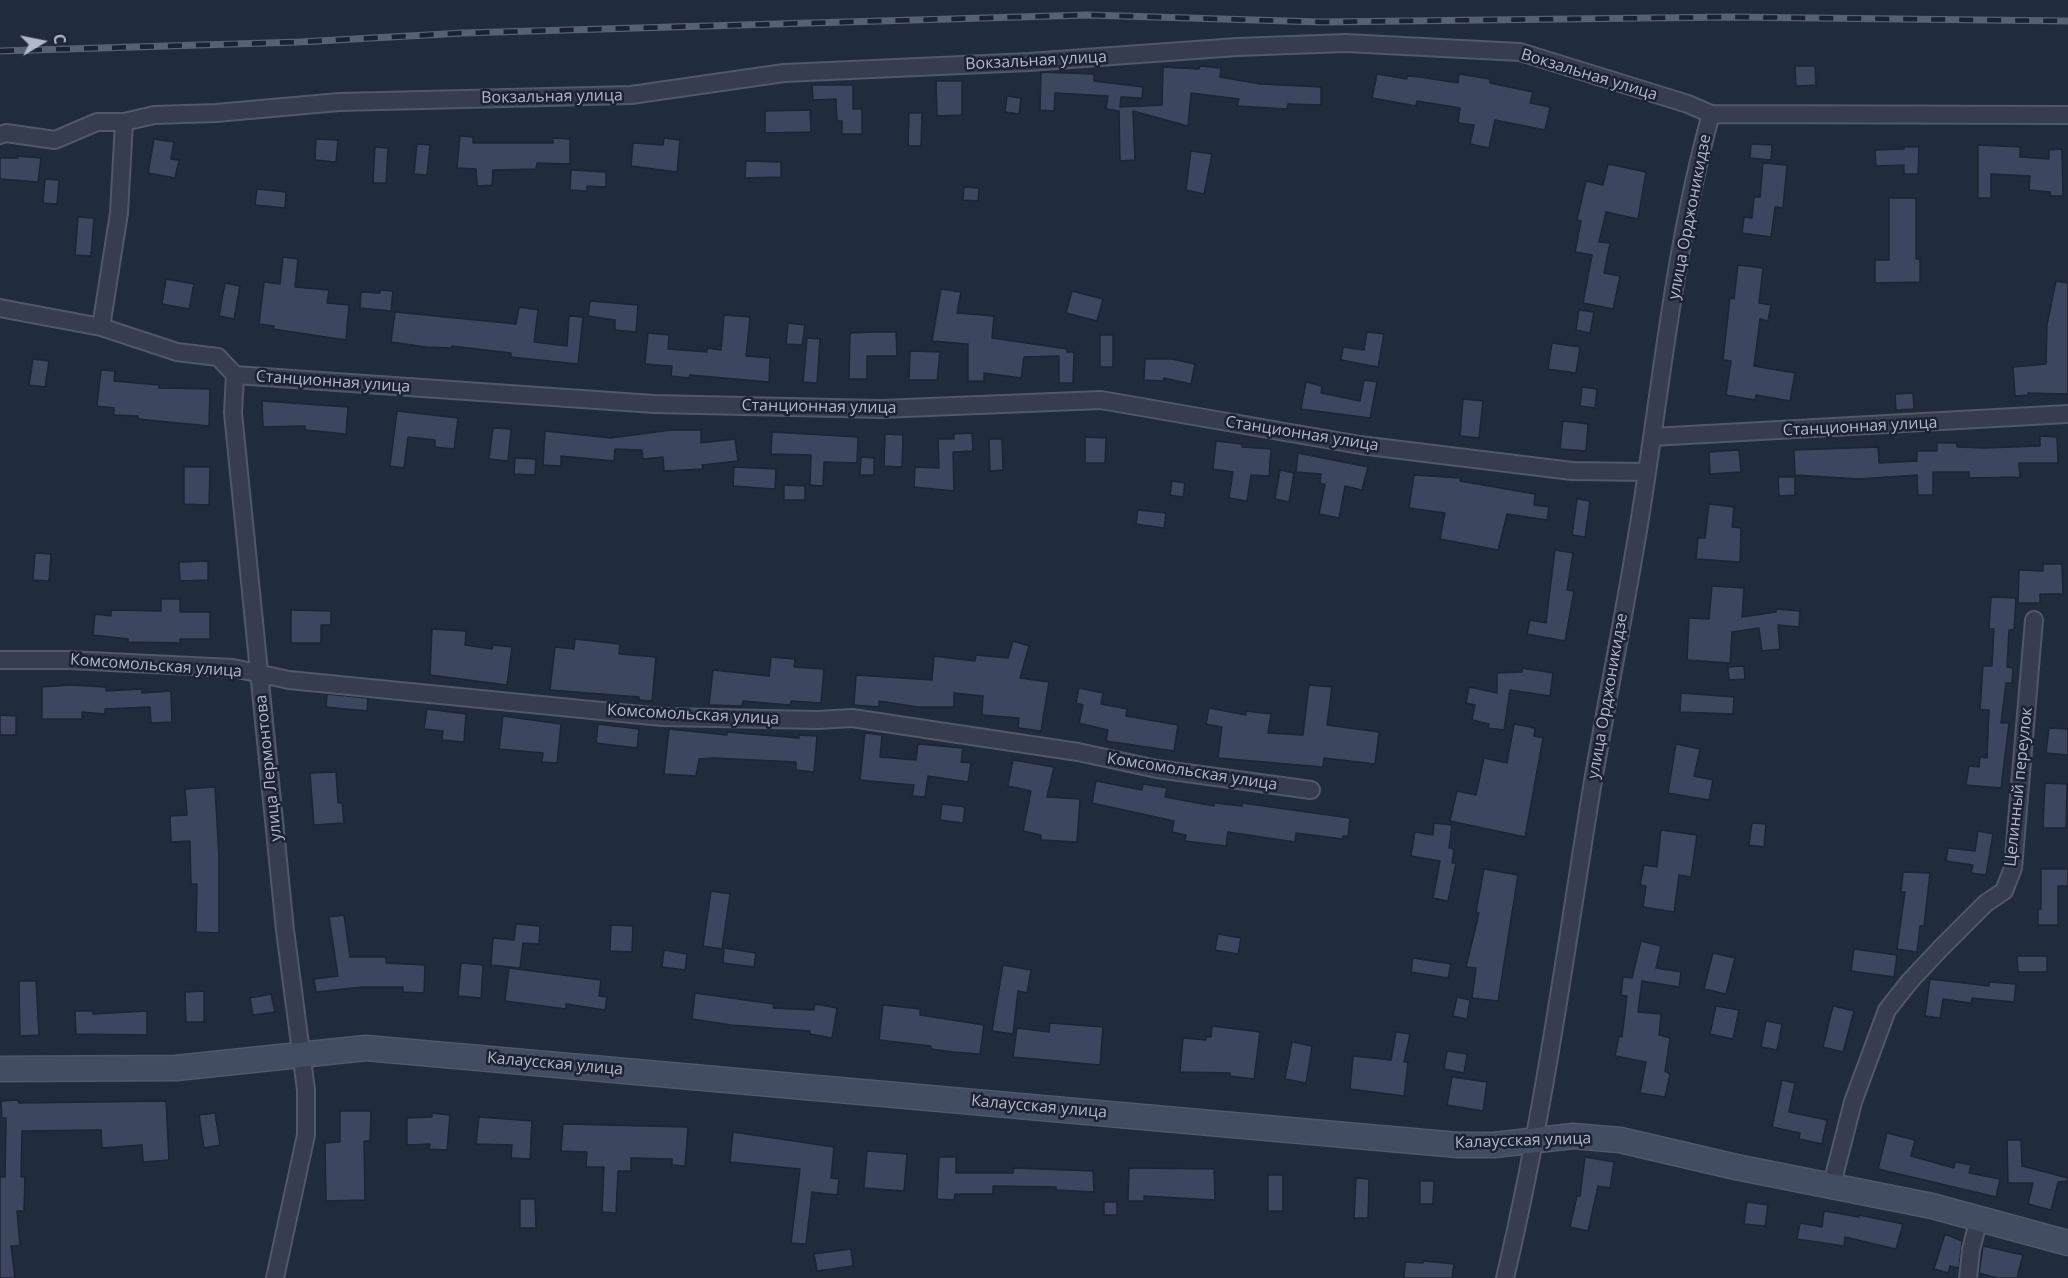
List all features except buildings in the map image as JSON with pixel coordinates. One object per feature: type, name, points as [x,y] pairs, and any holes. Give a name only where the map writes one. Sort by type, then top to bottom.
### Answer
[{"type":"street","name":"Вокзальная улица","points":[[0,135],[6,133],[55,140],[97,122],[124,122],[154,116],[339,102],[631,95],[784,73],[1029,62],[1237,47],[1346,43],[1520,52],[1688,104],[1711,114],[2068,115]]},
{"type":"street","name":"улица Орджоникидзе","points":[[1505,1278],[1535,1140],[1682,247],[1698,160],[1711,114]]},
{"type":"street","points":[[101,327],[119,213],[124,122]]},
{"type":"street","name":"Станционная улица","points":[[0,308],[101,327],[177,352],[218,357],[235,375],[654,404],[881,409],[1101,400],[1360,445],[1572,471],[1646,472]]},
{"type":"street","name":"улица Лермонтова","points":[[235,375],[233,412],[285,930],[302,1054],[306,1135],[275,1278]]},
{"type":"street","name":"Станционная улица","points":[[1652,438],[2068,414]]},
{"type":"street","name":"Целинный переулок","points":[[1832,1184],[1853,1102],[1887,1010],[1941,948],[1986,903],[2004,891],[2013,868],[2034,620]]},
{"type":"street","name":"Комсомольская улица","points":[[0,660],[69,660],[233,668],[260,675],[662,717],[818,720],[852,718],[1078,752],[1157,770],[1311,790]]},
{"type":"street","name":"Калаусская улица","points":[[0,1069],[176,1068],[366,1048],[1458,1145],[1573,1136],[1620,1140],[1736,1167],[1832,1184],[1979,1218],[2068,1243]]},
{"type":"street","points":[[1968,1278],[1971,1250],[1979,1218]]},
{"type":"railway","points":[[0,51],[300,42],[463,33],[1088,15],[1321,22],[1730,17],[2068,21]]}]
